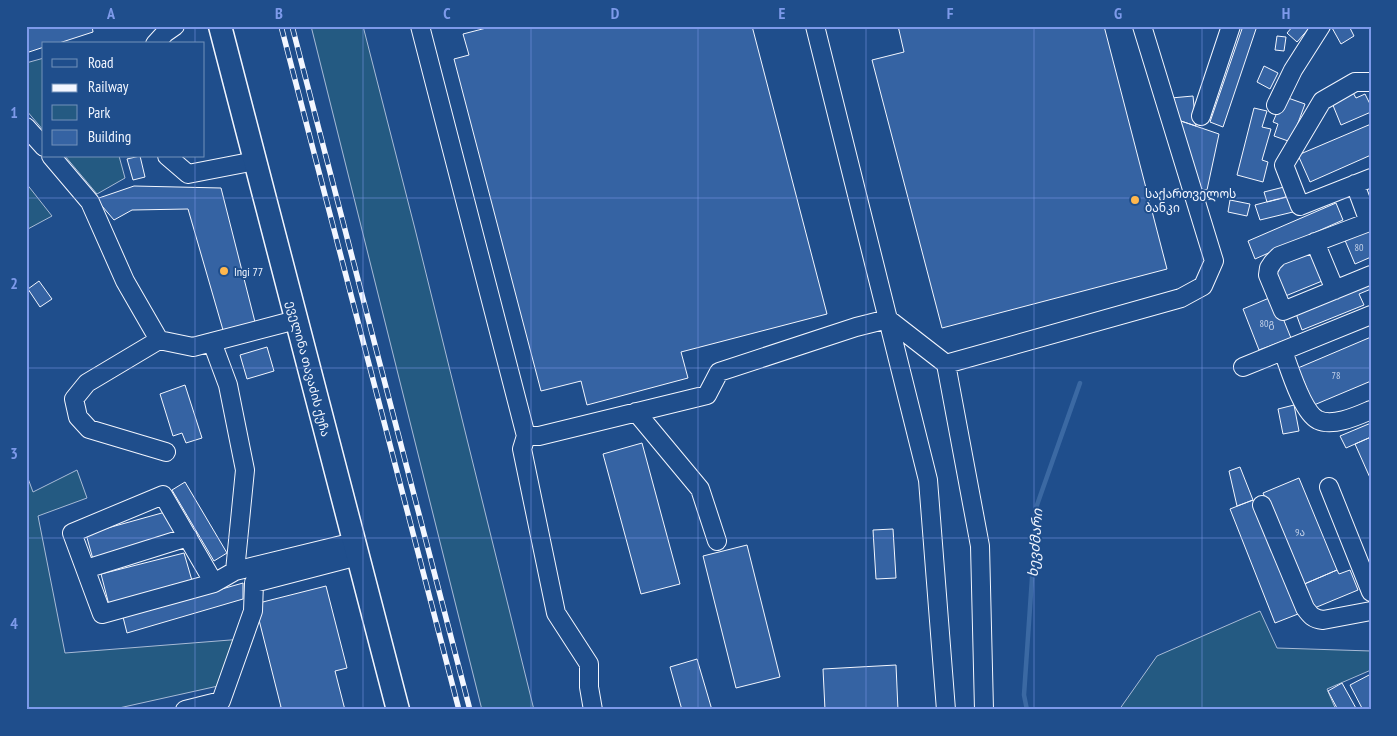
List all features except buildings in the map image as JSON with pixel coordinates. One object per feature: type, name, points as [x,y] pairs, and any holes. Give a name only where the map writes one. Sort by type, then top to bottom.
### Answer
[{"type":"main road","name":"ეველინა თავაძის ქუჩა","points":[[220,26],[398,710]]},
{"type":"lane","points":[[157,42],[175,26]]},
{"type":"lane","points":[[420,26],[526,436],[522,449],[556,613],[589,664],[589,686],[593,710]]},
{"type":"lane","points":[[815,26],[928,480],[946,710]]},
{"type":"lane","points":[[946,364],[1181,298],[1203,286],[1214,261],[1142,26]]},
{"type":"lane","points":[[1201,116],[1232,26]]},
{"type":"lane","points":[[1276,105],[1293,70],[1321,26]]},
{"type":"lane","points":[[1371,82],[1355,82],[1322,101],[1284,165],[1300,206],[1363,181],[1369,222],[1279,256],[1269,268],[1268,275],[1283,311],[1371,275]]},
{"type":"lane","points":[[26,127],[42,146]]},
{"type":"lane","points":[[53,158],[90,202],[125,280],[159,340]]},
{"type":"lane","points":[[169,158],[188,174],[255,161]]},
{"type":"lane","points":[[1315,242],[1335,290]]},
{"type":"lane","points":[[1243,367],[1371,315]]},
{"type":"lane","points":[[526,436],[538,436],[707,395],[719,372],[856,327],[888,319]]},
{"type":"lane","points":[[888,319],[946,364],[980,546],[984,710]]},
{"type":"lane","points":[[166,452],[89,429],[78,417],[74,399],[86,383],[159,340],[193,347],[296,320]]},
{"type":"lane","points":[[212,342],[228,385],[245,470],[235,571]]},
{"type":"lane","points":[[1284,350],[1298,392],[1311,415],[1327,422],[1345,420],[1371,410]]},
{"type":"lane","points":[[636,412],[700,489],[717,541]]},
{"type":"lane","points":[[1329,487],[1371,592]]},
{"type":"lane","points":[[214,583],[163,495],[72,533],[102,614],[214,583],[235,571],[356,549]]},
{"type":"lane","points":[[1262,505],[1305,608],[1311,616],[1323,620],[1371,611]]},
{"type":"lane","points":[[86,569],[188,537]]},
{"type":"lane","points":[[185,710],[221,701],[253,611],[254,583],[356,549]]},
{"type":"green space","points":[[311,26],[363,26],[534,710],[482,710]]},
{"type":"green space","points":[[42,59],[42,129],[26,110],[26,63]]},
{"type":"green space","points":[[67,158],[120,158],[125,178],[97,194]]},
{"type":"green space","points":[[26,183],[52,216],[26,230]]},
{"type":"green space","points":[[77,470],[87,498],[38,516],[65,653],[243,639],[218,686],[110,710],[26,710],[26,473],[33,492]]},
{"type":"green space","points":[[1260,611],[1277,648],[1371,651],[1371,670],[1327,689],[1336,710],[1119,710],[1157,656]]},
{"type":"waterway","name":"ხევძმარი","points":[[1027,710],[1024,695],[1037,505],[1080,383]]},
{"type":"railway","points":[[281,26],[459,710]]},
{"type":"railway","points":[[292,26],[470,710]]},
{"type":"place","name":"საქართველოს ბანკი","points":[[1135,200]]},
{"type":"place","name":"Ingi 77","points":[[224,271]]}]
